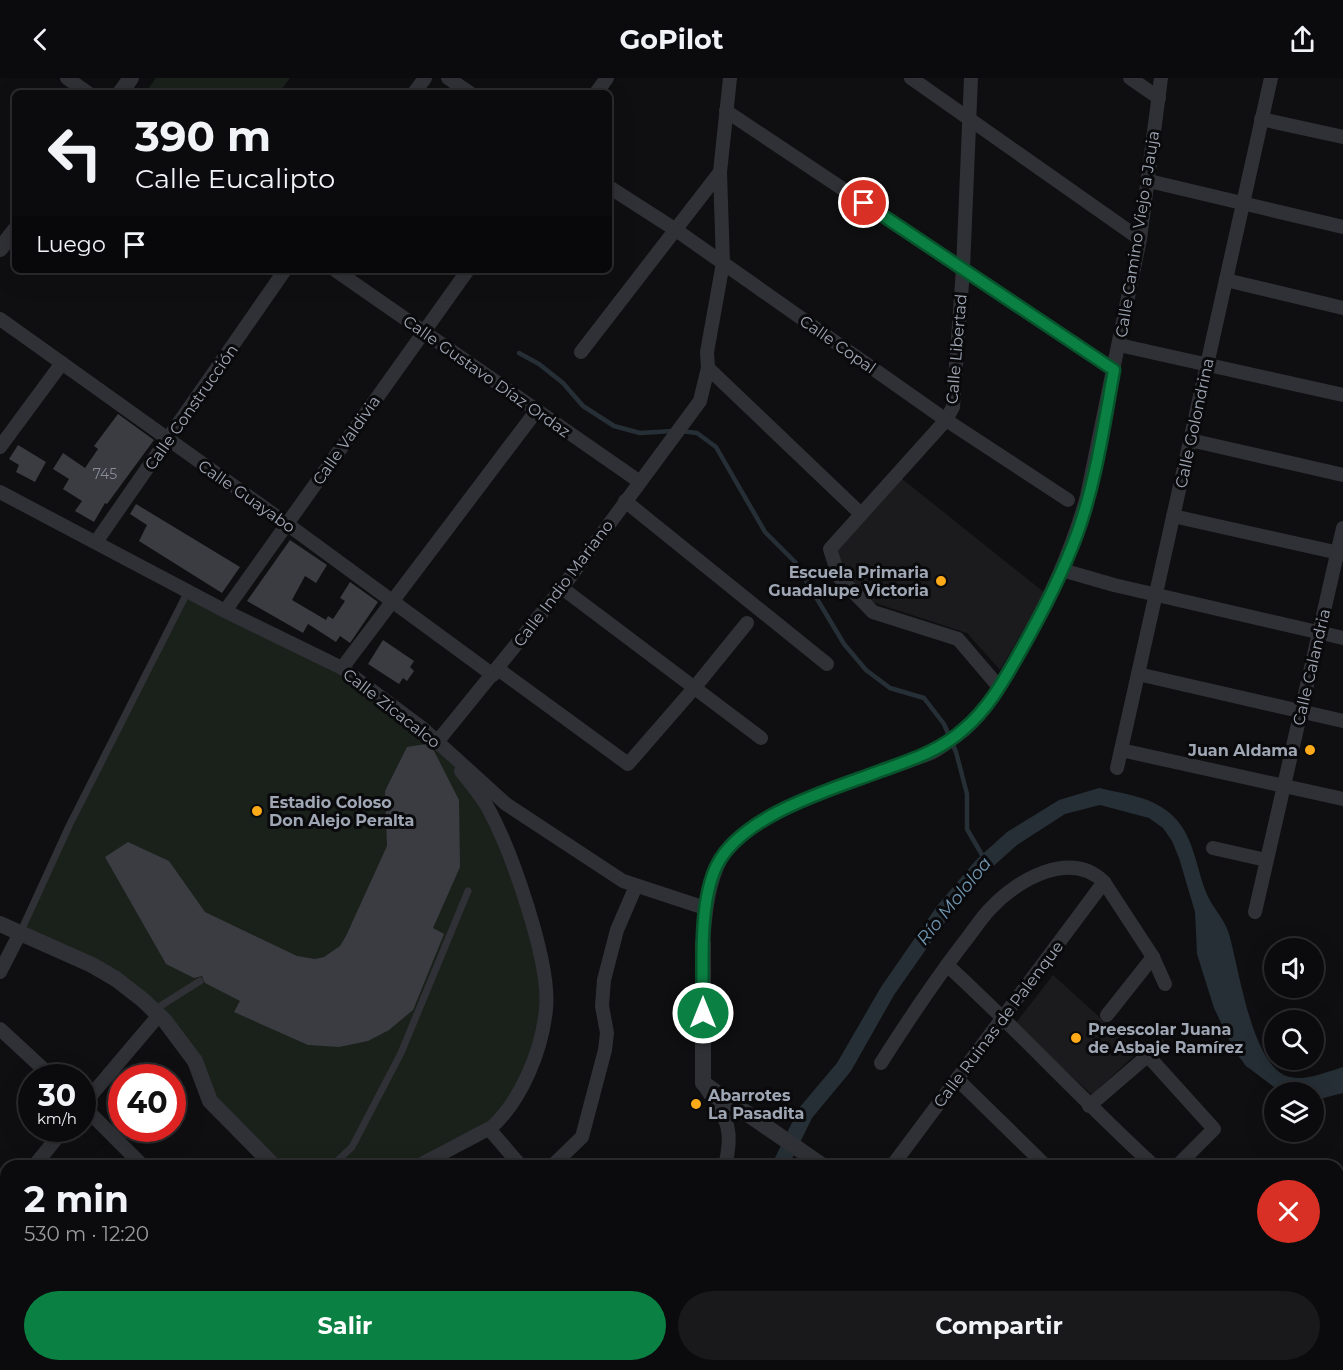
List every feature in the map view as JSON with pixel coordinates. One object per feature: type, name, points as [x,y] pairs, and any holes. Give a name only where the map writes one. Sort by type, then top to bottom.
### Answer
[{"type":"street","points":[[67,78],[84,90]]},
{"type":"street","points":[[448,78],[466,90]]},
{"type":"street","name":"Calle Indio Mariano","points":[[439,743],[562,588],[700,401],[708,368],[707,352],[723,263],[720,171],[730,78]]},
{"type":"street","points":[[911,78],[1140,239]]},
{"type":"street","name":"Calle Libertad","points":[[971,78],[963,269],[953,407],[946,420],[830,549],[839,577],[873,612],[958,639],[999,687]]},
{"type":"street","points":[[1130,78],[1159,98]]},
{"type":"street","name":"Calle Camino Viejo a Jauja","points":[[703,1083],[705,908],[717,865],[734,842],[758,823],[843,784],[935,751],[964,730],[985,709],[999,687],[1031,633],[1062,570],[1088,496],[1114,370],[1140,239],[1161,78]]},
{"type":"street","name":"Calle Golondrina","points":[[1117,768],[1270,78]]},
{"type":"street","points":[[726,111],[1114,370]]},
{"type":"street","points":[[1262,119],[1343,137]]},
{"type":"street","points":[[581,352],[720,171]]},
{"type":"street","points":[[1149,181],[1343,227]]},
{"type":"street","name":"Calle Copal","points":[[612,189],[676,230],[946,420],[1068,500]]},
{"type":"street","points":[[0,249],[12,234]]},
{"type":"street","name":"Calle Construcción","points":[[96,543],[283,273]]},
{"type":"street","name":"Calle Gustavo Díaz Ordaz","points":[[339,273],[640,482]]},
{"type":"street","name":"Calle Valdivia","points":[[225,611],[466,273]]},
{"type":"street","points":[[1226,280],[1343,308]]},
{"type":"street","name":"Calle Guayabo","points":[[0,319],[392,601],[628,764],[695,687]]},
{"type":"street","points":[[1119,345],[1343,395]]},
{"type":"street","points":[[0,447],[62,363]]},
{"type":"street","points":[[708,368],[861,514]]},
{"type":"street","points":[[342,668],[537,411]]},
{"type":"street","points":[[1190,440],[1343,475]]},
{"type":"street","name":"Calle Zicacalco","points":[[0,492],[225,611],[342,668],[439,743],[506,804],[623,881],[705,908]]},
{"type":"street","points":[[625,501],[827,664]]},
{"type":"street","points":[[1173,516],[1340,554]]},
{"type":"street","name":"Calle Calandria","points":[[1254,912],[1319,633],[1340,554],[1343,528]]},
{"type":"street","points":[[1062,570],[1156,595],[1343,638]]},
{"type":"street","points":[[562,588],[761,738]]},
{"type":"street","points":[[695,687],[747,622]]},
{"type":"street","points":[[1138,674],[1343,721]]},
{"type":"street","points":[[430,1160],[489,1129],[501,1119],[515,1099],[531,1066],[542,1034],[546,1007],[544,973],[534,930],[504,844],[488,808],[439,743]]},
{"type":"street","points":[[1121,750],[1343,799]]},
{"type":"street","points":[[1213,848],[1266,860]]},
{"type":"street","points":[[881,1063],[923,997],[991,908],[1020,884],[1050,870],[1071,867],[1097,875],[1104,882],[1153,957],[1165,984]]},
{"type":"street","name":"Calle Ruinas de Palenque","points":[[896,1160],[1104,882]]},
{"type":"street","points":[[558,1160],[582,1137],[605,1050],[607,1033],[602,1006],[604,980],[617,930],[636,886]]},
{"type":"street","points":[[0,924],[92,965],[116,979],[156,1012],[194,1054],[210,1101],[268,1160]]},
{"type":"street","points":[[0,972],[20,933]]},
{"type":"street","points":[[1107,1015],[1153,957]]},
{"type":"street","points":[[947,965],[1004,1017],[1089,1106],[1148,1160]]},
{"type":"street","points":[[96,1089],[156,1012]]},
{"type":"street","points":[[0,1029],[38,1064]]},
{"type":"street","points":[[1089,1106],[1160,1046]]},
{"type":"street","points":[[1149,1057],[1214,1129],[1183,1160]]},
{"type":"street","points":[[957,1079],[1040,1160]]},
{"type":"street","points":[[703,1083],[814,1160]]},
{"type":"street","points":[[703,1083],[728,1122],[729,1147],[726,1160]]},
{"type":"street","points":[[96,1119],[137,1160]]},
{"type":"street","points":[[489,1129],[516,1160]]},
{"type":"street","points":[[39,1160],[54,1142]]},
{"type":"lane","points":[[20,933],[69,826],[188,591]]},
{"type":"lane","points":[[338,1160],[352,1147],[401,1053],[468,891]]},
{"type":"lane","points":[[156,1012],[200,981]]},
{"type":"shaded area","points":[[156,78],[290,78],[281,90],[147,90]]},
{"type":"shaded area","name":"Escuela Primaria Guadalupe Victoria","points":[[901,478],[1045,593],[1000,670],[967,633],[872,602],[842,569],[837,549]]},
{"type":"shaded area","points":[[188,591],[342,668],[441,745],[487,808],[544,973],[542,1034],[501,1119],[427,1160],[269,1160],[210,1101],[195,1061],[143,1000],[20,933]]},
{"type":"shaded area","name":"Preescolar Juana de Asbaje Ramírez","points":[[1053,975],[1138,1052],[1092,1095],[1015,1024]]},
{"type":"water","name":"Río Mololoa","points":[[1099,788],[1149,801],[1166,810],[1181,825],[1186,834],[1208,897],[1228,931],[1248,1013],[1264,1053],[1264,1070],[1277,1070],[1296,1078],[1310,1077],[1343,1067],[1343,1093],[1324,1098],[1324,1082],[1267,1082],[1246,1066],[1234,1050],[1214,1008],[1197,954],[1195,912],[1172,841],[1163,828],[1149,818],[1100,805],[1065,814],[1017,845],[988,871],[950,915],[894,995],[851,1071],[812,1118],[791,1160],[774,1160],[799,1108],[837,1063],[881,987],[937,906],[976,860],[1007,832],[1059,800]]},
{"type":"building","points":[[118,414],[154,440],[107,504],[105,503],[94,522],[75,511],[82,501],[63,489],[69,479],[53,469],[63,453],[85,468],[98,449],[94,446]]},
{"type":"building","points":[[18,445],[46,462],[35,482],[16,472],[19,465],[9,459]]},
{"type":"building","points":[[136,504],[240,567],[222,593],[139,541],[147,525],[130,514]]},
{"type":"building","points":[[290,540],[327,565],[316,583],[305,576],[292,600],[326,620],[328,616],[333,619],[345,601],[340,598],[350,582],[378,602],[350,643],[340,636],[336,642],[308,624],[303,633],[247,601]]},
{"type":"building","points":[[383,640],[414,661],[410,667],[414,671],[407,681],[403,678],[399,684],[368,664]]},
{"type":"building","points":[[426,744],[434,751],[459,800],[460,867],[433,928],[444,934],[413,1010],[389,1030],[368,1041],[339,1047],[308,1045],[234,1012],[240,1001],[205,983],[202,976],[194,978],[166,964],[105,857],[128,842],[169,861],[205,912],[297,956],[315,959],[324,957],[340,946],[346,936],[387,846],[385,791],[407,747]]},
{"type":"waterway","points":[[519,353],[539,364],[563,383],[583,406],[614,426],[640,433],[673,431]]},
{"type":"waterway","name":"Río Mololoa","points":[[681,431],[697,433],[716,447],[765,532],[795,562],[844,644],[866,670],[890,688],[924,698],[944,724],[956,752],[967,794],[967,829],[985,860]]},
{"type":"place","name":"Escuela Primaria Guadalupe Victoria","points":[[941,581]]},
{"type":"place","name":"Juan Aldama","points":[[1310,750]]},
{"type":"place","name":"Estadio Coloso Don Alejo Peralta","points":[[257,811]]},
{"type":"place","name":"Preescolar Juana de Asbaje Ramírez","points":[[1076,1038]]},
{"type":"place","name":"Abarrotes La Pasadita","points":[[696,1104]]},
{"type":"route","points":[[703,1013],[705,908],[717,865],[734,842],[758,823],[843,784],[935,751],[964,730],[985,709],[1031,633],[1062,570],[1088,496],[1103,429],[1114,370],[864,203]]}]
